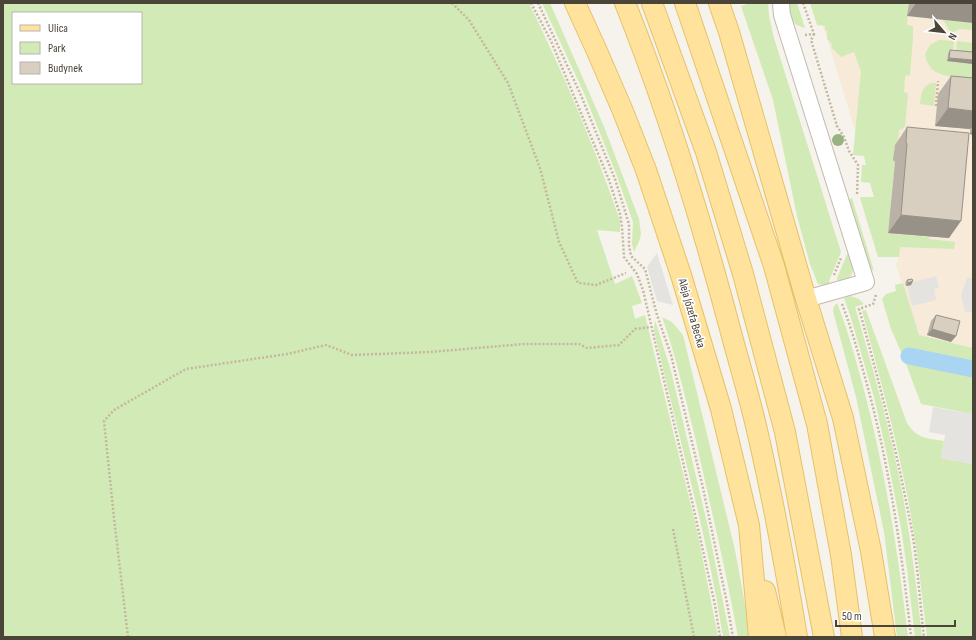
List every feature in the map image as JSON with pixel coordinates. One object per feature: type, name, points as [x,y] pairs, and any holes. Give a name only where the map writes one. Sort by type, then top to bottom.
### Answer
[{"type":"main road","name":"Aleja Józefa Becka","points":[[575,3],[625,116],[646,170],[681,275],[721,409],[749,525],[759,637]]},
{"type":"main road","points":[[625,3],[638,35],[682,160],[718,282],[759,439],[797,637]]},
{"type":"main road","points":[[652,3],[706,152],[743,274],[785,432],[824,637]]},
{"type":"main road","points":[[685,3],[774,266],[818,424],[841,555],[852,637]]},
{"type":"main road","points":[[719,3],[729,32],[806,300],[843,418],[871,550],[885,637]]},
{"type":"main road","points":[[749,525],[776,637]]},
{"type":"main road","points":[[871,550],[875,637]]},
{"type":"lane","points":[[781,3],[782,15],[866,282],[806,300]]},
{"type":"path","points":[[452,3],[469,20],[508,83],[540,168],[559,242],[578,283],[596,285],[626,273]]},
{"type":"path","points":[[531,3],[551,41],[609,180],[620,214],[624,257],[636,274],[643,290],[690,492],[715,605],[720,637]]},
{"type":"path","points":[[538,3],[580,93],[615,179],[629,224],[629,245],[632,256],[645,270],[657,315],[671,355],[704,496],[733,637]]},
{"type":"path","points":[[803,3],[814,34],[811,40],[837,126],[844,137],[849,151],[858,165],[856,195],[858,203]]},
{"type":"path","points":[[790,38],[814,34]]},
{"type":"path","points":[[936,106],[938,81]]},
{"type":"path","points":[[877,292],[873,304],[859,309],[879,382],[899,467],[913,539],[924,637]]},
{"type":"path","points":[[840,299],[851,327],[879,431],[895,514],[911,637]]},
{"type":"path","points":[[128,637],[104,421],[114,410],[186,369],[287,354],[326,345],[352,355],[430,352],[524,344],[579,344],[587,348],[619,345],[635,329],[651,326]]},
{"type":"path","points":[[673,529],[694,637]]},
{"type":"shaded area","points":[[816,3],[973,3],[973,348],[919,335],[896,265],[899,257],[888,233],[894,175],[863,156]]},
{"type":"shaded area","points":[[657,253],[673,305],[657,301],[647,267]]},
{"type":"shaded area","points":[[936,276],[939,287],[934,289],[936,300],[912,306],[907,286],[911,285],[910,283]]},
{"type":"shaded area","points":[[967,278],[973,278],[973,312],[965,312],[961,295]]},
{"type":"shaded area","points":[[933,407],[973,414],[973,464],[941,458],[945,435],[929,432]]},
{"type":"green space","points":[[3,3],[529,3],[578,110],[620,221],[620,232],[597,230],[615,284],[632,276],[642,303],[632,306],[635,319],[645,315],[698,535],[718,637],[3,637]]},
{"type":"green space","points":[[542,3],[550,3],[605,129],[639,219],[641,234],[634,252],[632,244],[633,222],[617,176],[584,93]]},
{"type":"green space","points":[[751,3],[768,3],[769,16],[774,38],[841,252],[829,281],[830,284],[826,286],[818,284],[810,264],[797,216],[773,100],[741,6]]},
{"type":"green space","points":[[788,3],[797,3],[805,28],[793,22],[790,16]]},
{"type":"green space","points":[[810,3],[909,3],[907,25],[913,26],[910,75],[905,76],[904,92],[908,95],[905,126],[899,130],[898,142],[896,143],[894,150],[895,162],[888,233],[929,237],[929,239],[955,242],[954,249],[900,247],[899,257],[878,257],[860,198],[874,197],[870,183],[861,182],[862,165],[866,165],[864,156],[853,155],[861,72],[854,52],[841,57],[831,47],[832,44],[827,39],[827,31],[825,30],[825,26],[817,25]]},
{"type":"green space","points":[[943,20],[973,23],[973,30],[960,29],[951,33]]},
{"type":"green space","points":[[939,40],[954,41],[953,51],[948,51],[947,61],[973,64],[973,78],[943,75],[931,68],[927,62],[925,54],[930,45]]},
{"type":"green space","points":[[957,41],[973,43],[972,53],[956,51]]},
{"type":"green space","points":[[931,83],[936,83],[934,106],[920,104],[923,89]]},
{"type":"green space","points":[[852,198],[874,271],[868,267],[847,200]]},
{"type":"green space","points":[[848,252],[852,267],[852,275],[839,283],[837,278]]},
{"type":"green space","points":[[903,283],[919,335],[973,348],[973,414],[921,404],[891,329],[882,299],[886,294],[896,291],[895,285]]},
{"type":"green space","points":[[850,296],[859,299],[864,304],[855,307],[893,448],[903,496],[922,637],[915,637],[901,528],[874,397],[844,298]]},
{"type":"green space","points":[[837,303],[848,334],[863,386],[878,448],[895,542],[908,637],[897,637],[884,532],[856,397],[833,311],[834,306]]},
{"type":"green space","points":[[866,310],[907,423],[915,432],[923,437],[944,441],[941,458],[973,464],[973,637],[927,637],[910,507],[880,377],[862,311]]},
{"type":"green space","points":[[662,317],[672,322],[683,335],[735,550],[751,637],[738,637],[695,437],[676,362]]},
{"type":"green space","points":[[655,320],[671,371],[708,527],[730,637],[723,637],[709,560],[654,330]]},
{"type":"building","points":[[950,50],[973,52],[973,60],[949,58]]},
{"type":"building","points":[[951,76],[973,78],[973,111],[948,108]]},
{"type":"building","points":[[907,127],[969,133],[961,221],[901,215]]},
{"type":"building","points":[[912,279],[913,281],[908,283],[907,280]]},
{"type":"building","points":[[936,315],[960,321],[956,336],[932,329]]},
{"type":"waterway","points":[[909,356],[973,369]]}]
